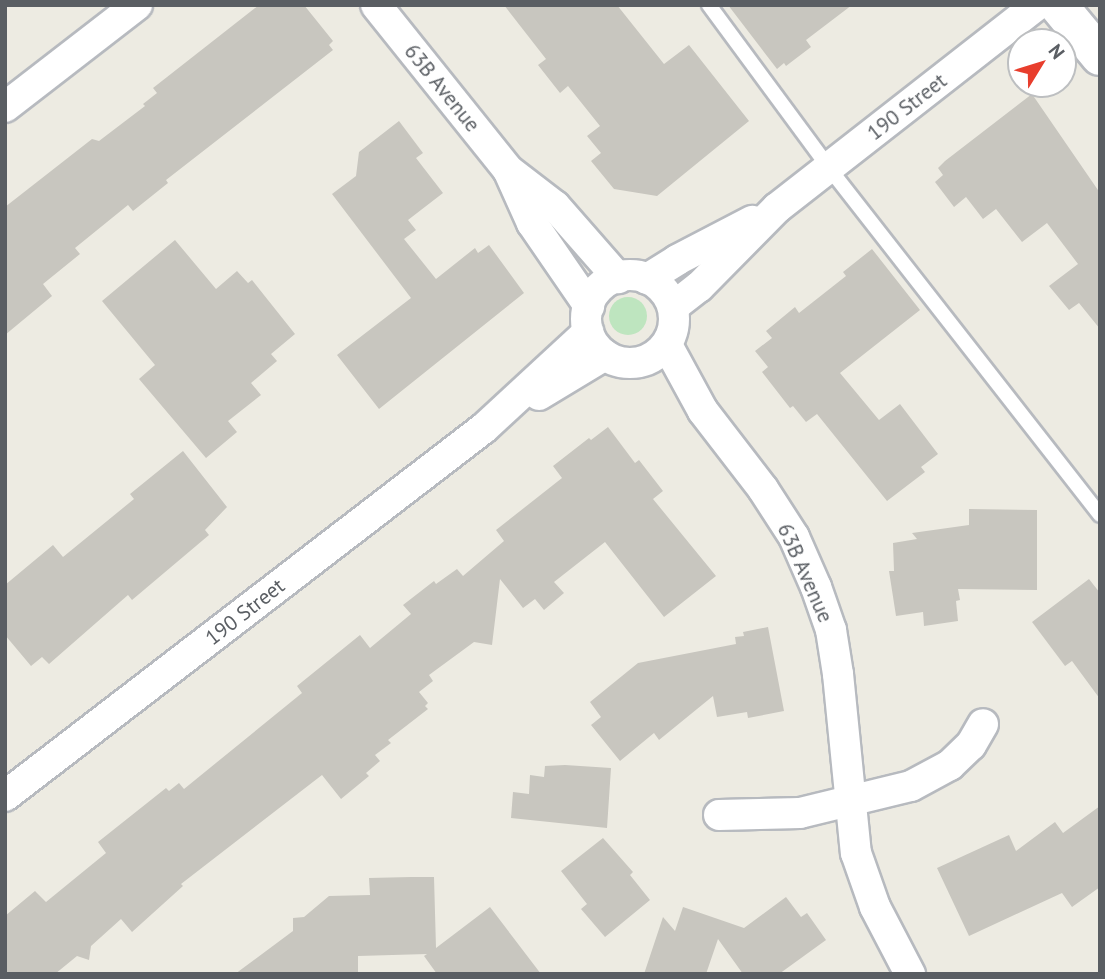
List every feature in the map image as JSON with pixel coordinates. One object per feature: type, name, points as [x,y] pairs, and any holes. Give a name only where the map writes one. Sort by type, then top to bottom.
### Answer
[{"type":"main road","points":[[1058,5],[1100,56]]},
{"type":"street","points":[[5,107],[137,5]]},
{"type":"street","name":"63B Avenue","points":[[376,5],[509,170],[555,206],[632,279]]},
{"type":"street","name":"190 Street","points":[[673,307],[699,287],[777,208],[1037,5]]},
{"type":"street","name":"63B Avenue","points":[[509,170],[532,223],[594,331]]},
{"type":"street","name":"190 Street","points":[[632,279],[677,260],[777,208]]},
{"type":"street","points":[[632,279],[665,293],[673,307],[673,332],[667,345],[657,355],[638,362],[617,362],[594,331],[598,289],[632,279]]},
{"type":"street","name":"190 Street","points":[[5,796],[484,428],[594,331]]},
{"type":"street","name":"63B Avenue","points":[[667,345],[702,411],[763,489],[793,537],[816,587],[831,630],[838,674],[856,853],[874,907],[910,974]]},
{"type":"street","name":"63B Avenue","points":[[638,362],[702,411]]},
{"type":"street","points":[[719,815],[800,813],[911,786],[950,765],[971,745],[984,724]]},
{"type":"lane","points":[[709,5],[829,168],[1100,514]]},
{"type":"green space","points":[[628,297],[641,303],[647,316],[641,329],[628,335],[615,329],[609,316],[615,303]]},
{"type":"building","points":[[259,5],[304,5],[333,41],[329,45],[333,50],[166,180],[168,183],[133,211],[128,205],[75,248],[80,254],[43,284],[52,296],[5,335],[5,207],[92,139],[99,141],[145,106],[143,104],[157,93],[153,88]]},
{"type":"building","points":[[504,5],[617,5],[664,64],[689,45],[749,121],[657,196],[614,189],[591,161],[601,153],[587,136],[600,126],[568,86],[560,93],[538,65],[546,59]]},
{"type":"building","points":[[728,5],[852,5],[806,40],[811,47],[786,66],[784,63],[777,69]]},
{"type":"building","points":[[1027,98],[1035,98],[1100,193],[1100,329],[1079,303],[1069,310],[1049,286],[1078,264],[1047,223],[1022,242],[996,209],[983,219],[966,197],[954,207],[935,182],[943,175],[938,168]]},
{"type":"building","points":[[399,121],[423,153],[416,158],[443,193],[408,220],[416,230],[404,239],[436,279],[475,248],[478,253],[489,245],[524,293],[379,409],[337,355],[411,298],[332,194],[356,176],[359,152]]},
{"type":"building","points":[[175,240],[216,289],[237,271],[248,283],[252,280],[295,334],[271,354],[277,361],[251,383],[261,395],[228,421],[237,432],[206,458],[139,379],[155,365],[102,301]]},
{"type":"building","points":[[872,249],[920,310],[840,373],[879,420],[900,404],[938,454],[921,467],[925,472],[887,501],[817,414],[806,422],[793,406],[790,408],[762,372],[768,367],[755,351],[772,338],[766,331],[795,307],[799,313],[846,276],[843,272]]},
{"type":"building","points":[[608,427],[635,463],[639,460],[663,491],[653,499],[716,576],[664,617],[605,542],[554,582],[564,593],[544,610],[535,599],[523,608],[500,579],[492,645],[474,642],[429,675],[433,681],[419,692],[428,703],[425,706],[428,709],[388,740],[391,743],[375,755],[380,761],[366,773],[369,776],[341,799],[322,775],[181,884],[183,886],[132,932],[121,919],[91,946],[89,960],[77,956],[55,974],[5,974],[5,916],[35,891],[46,902],[106,853],[98,842],[166,788],[169,791],[179,783],[184,789],[302,693],[297,686],[360,635],[370,648],[411,614],[403,605],[434,581],[436,584],[457,569],[463,576],[504,541],[496,530],[562,478],[553,466]]},
{"type":"building","points":[[183,451],[227,507],[205,530],[209,535],[132,600],[128,595],[49,664],[42,657],[31,666],[5,635],[5,585],[53,545],[63,557],[134,499],[130,494]]},
{"type":"building","points":[[969,509],[1037,510],[1037,590],[958,589],[958,621],[924,626],[923,612],[896,616],[889,571],[894,571],[893,543],[917,539],[912,533],[969,525]]},
{"type":"building","points":[[1089,579],[1100,593],[1100,699],[1072,661],[1065,666],[1032,622]]},
{"type":"building","points":[[768,627],[784,711],[748,718],[747,712],[717,717],[713,696],[659,740],[654,733],[620,761],[591,725],[601,717],[590,702],[638,663],[736,644],[735,637],[744,636],[743,632]]},
{"type":"building","points":[[545,766],[611,768],[607,828],[511,818],[513,792],[529,794],[530,775],[544,777]]},
{"type":"building","points":[[1100,806],[1100,887],[1072,907],[1062,893],[969,936],[937,868],[1009,835],[1016,851],[1055,822],[1063,833]]},
{"type":"building","points":[[603,838],[633,872],[630,875],[650,900],[605,937],[581,909],[587,904],[561,871]]},
{"type":"building","points":[[434,877],[436,948],[490,907],[541,974],[437,974],[424,956],[427,954],[358,956],[358,974],[235,974],[293,931],[293,918],[304,917],[329,896],[370,895],[369,878]]},
{"type":"building","points":[[786,897],[801,917],[807,913],[826,940],[779,974],[743,974],[718,939],[706,974],[644,974],[663,917],[675,931],[683,907],[744,928]]}]
